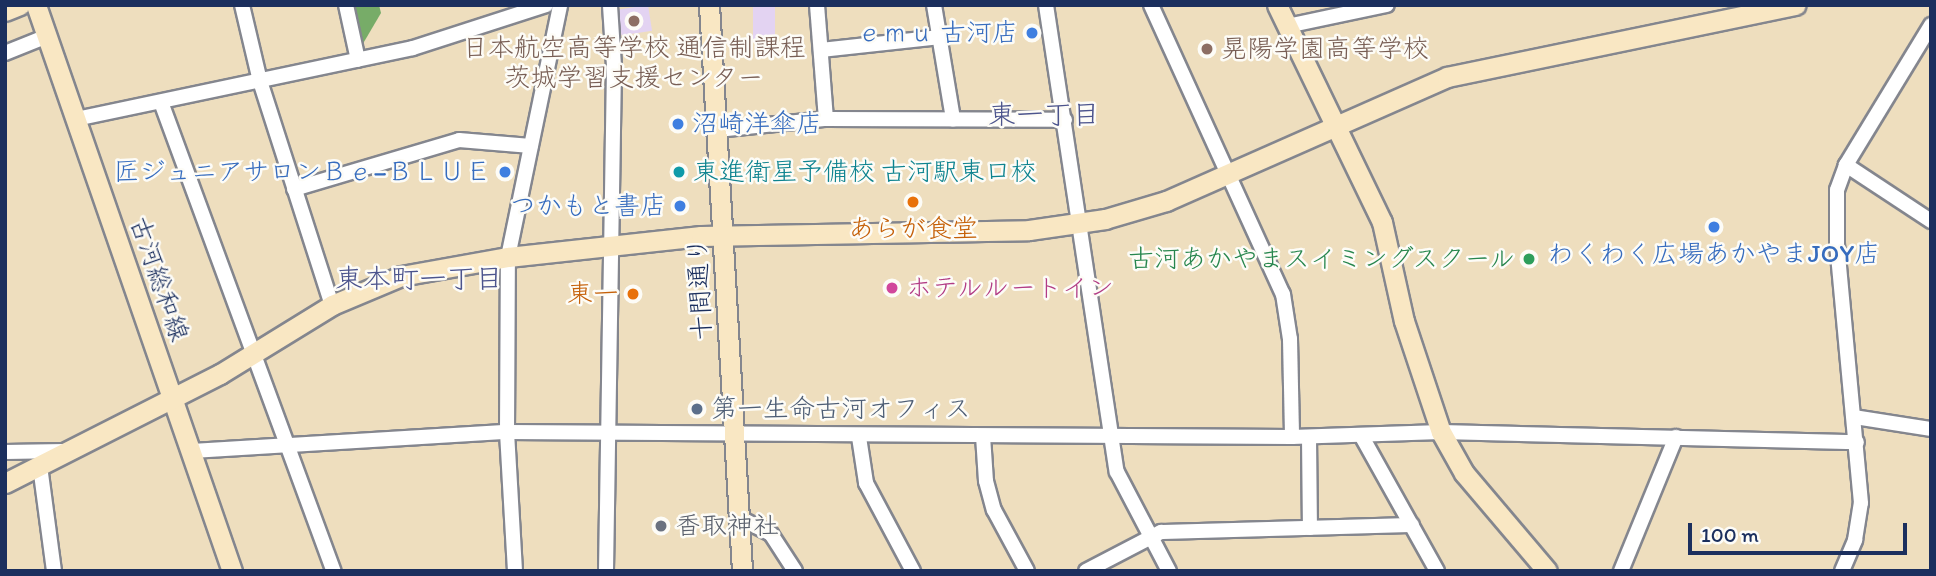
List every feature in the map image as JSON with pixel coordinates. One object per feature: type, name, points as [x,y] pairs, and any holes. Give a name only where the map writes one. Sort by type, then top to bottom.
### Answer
[{"type":"street","points":[[5,11],[20,5]]},
{"type":"street","name":"古河総和線","points":[[36,5],[232,571]]},
{"type":"street","points":[[242,5],[260,81],[332,305]]},
{"type":"street","points":[[346,5],[358,60]]},
{"type":"street","points":[[76,119],[459,36],[546,5]]},
{"type":"street","points":[[515,571],[507,432],[508,257],[560,5]]},
{"type":"street","points":[[606,571],[606,432],[614,66],[610,5]]},
{"type":"street","name":"十間通り","points":[[709,5],[742,571]]},
{"type":"street","points":[[817,5],[826,119]]},
{"type":"street","points":[[934,5],[953,120]]},
{"type":"street","points":[[1046,5],[1111,437],[1122,484],[1169,571]]},
{"type":"street","points":[[1151,5],[1226,175],[1283,294],[1290,339],[1292,437]]},
{"type":"street","points":[[1277,5],[1337,123],[1382,222],[1404,321],[1441,432],[1464,473],[1547,571]]},
{"type":"street","points":[[1287,26],[1388,5]]},
{"type":"street","points":[[5,483],[173,399],[332,305],[401,276],[508,257],[723,235],[1009,231],[1079,224],[1144,208],[1226,175],[1337,123],[1447,77],[1606,48],[1796,5]]},
{"type":"street","points":[[1842,571],[1855,540],[1861,503],[1837,245],[1837,190],[1846,165],[1931,25]]},
{"type":"street","points":[[5,53],[47,36]]},
{"type":"street","points":[[821,50],[940,37]]},
{"type":"street","points":[[161,102],[334,571]]},
{"type":"street","points":[[717,130],[826,119],[1065,120]]},
{"type":"street","points":[[294,189],[459,140],[531,146]]},
{"type":"street","points":[[1846,165],[1931,221]]},
{"type":"street","points":[[1854,417],[1931,429]]},
{"type":"street","points":[[192,451],[507,432],[733,433],[859,437],[1309,437],[1441,432],[1857,442]]},
{"type":"street","points":[[1361,435],[1437,571]]},
{"type":"street","points":[[983,436],[986,481],[994,510],[1027,571]]},
{"type":"street","points":[[859,437],[866,483],[913,571]]},
{"type":"street","points":[[1309,437],[1310,528]]},
{"type":"street","points":[[1621,571],[1676,437]]},
{"type":"street","points":[[5,452],[69,451]]},
{"type":"street","points":[[40,466],[54,571]]},
{"type":"street","points":[[740,518],[771,534],[795,571]]},
{"type":"street","points":[[1086,571],[1149,535],[1412,525]]},
{"type":"shaded area","name":"日本航空高等学校 通信制課程 茨城学習支援センター","points":[[648,5],[652,31],[621,36],[617,10]]},
{"type":"shaded area","points":[[753,5],[775,5],[775,39],[753,39]]},
{"type":"green space","points":[[352,5],[379,5],[381,13],[361,47]]},
{"type":"place","name":"日本航空高等学校 通信制課程 茨城学習支援センター","points":[[634,21]]},
{"type":"place","name":"ｅｍｕ 古河店","points":[[1032,33]]},
{"type":"place","name":"晃陽学園高等学校","points":[[1207,49]]},
{"type":"place","name":"沼崎洋傘店","points":[[678,124]]},
{"type":"place","name":"匠ジュニアサロンＢｅ−ＢＬＵＥ","points":[[505,172]]},
{"type":"place","name":"東進衛星予備校 古河駅東口校","points":[[679,172]]},
{"type":"place","name":"あらが食堂","points":[[913,202]]},
{"type":"place","name":"つかもと書店","points":[[680,206]]},
{"type":"place","name":"わくわく広場あかやまJOY店","points":[[1714,227]]},
{"type":"place","name":"古河あかやまスイミングスクール","points":[[1529,259]]},
{"type":"place","name":"ホテルルートイン","points":[[892,288]]},
{"type":"place","name":"東一","points":[[633,294]]},
{"type":"place","name":"第一生命古河オフィス","points":[[697,409]]},
{"type":"place","name":"香取神社","points":[[661,526]]},
{"type":"district","name":"東一丁目","points":[[1044,114]]},
{"type":"district","name":"東本町一丁目","points":[[419,278]]}]
